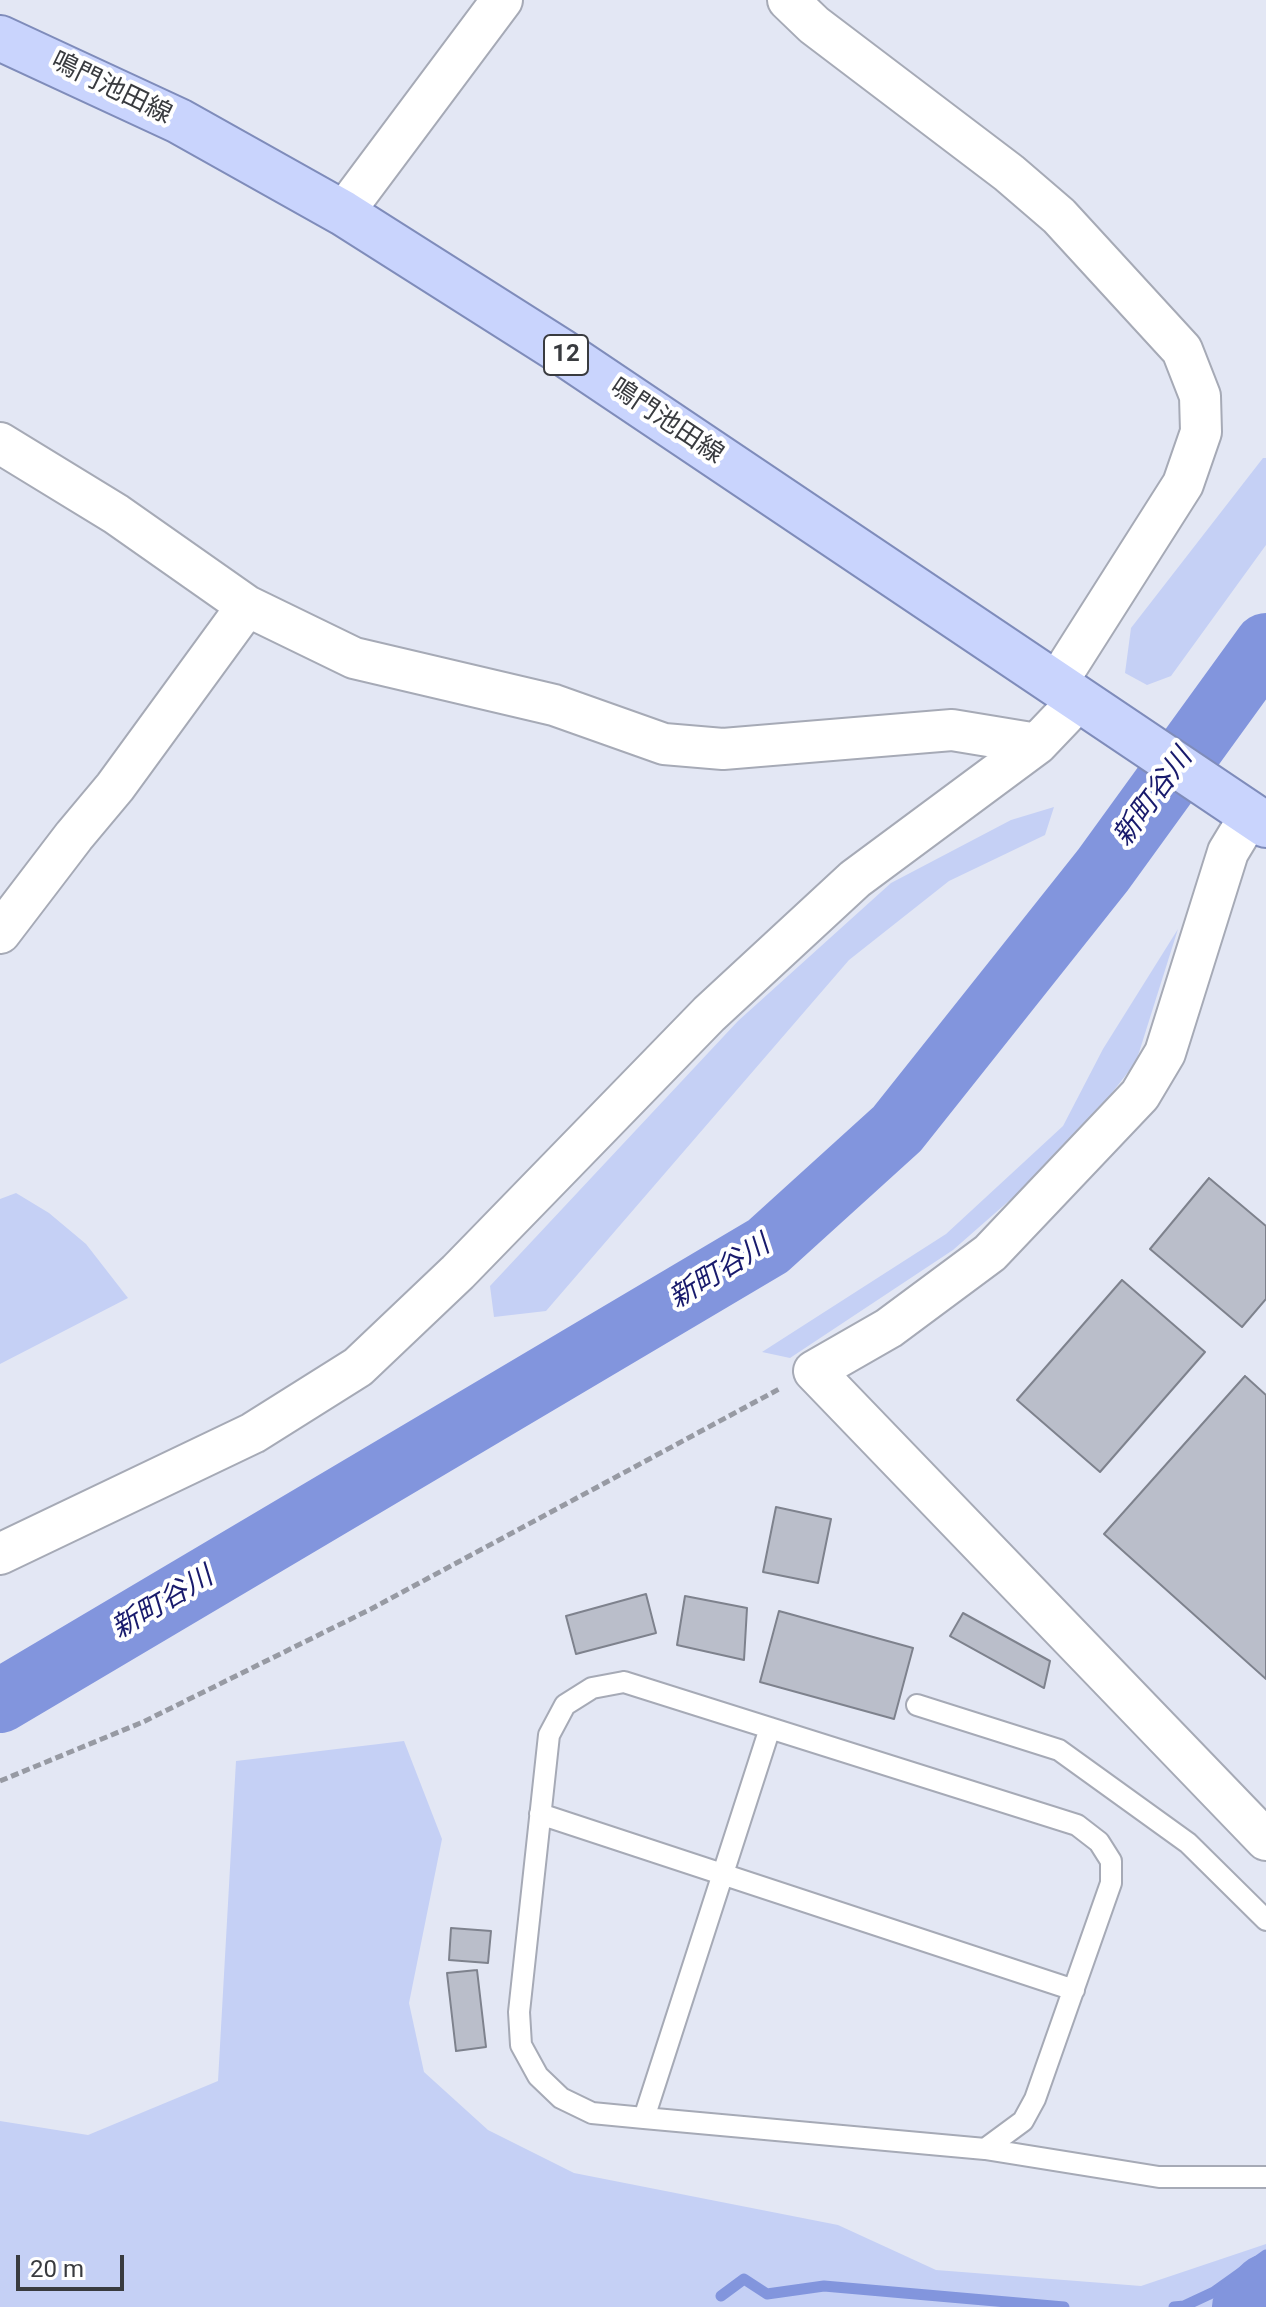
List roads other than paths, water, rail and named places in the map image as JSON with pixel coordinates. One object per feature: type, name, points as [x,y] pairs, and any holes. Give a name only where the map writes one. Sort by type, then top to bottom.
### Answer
[{"type":"main road","name":"鳴門池田線","points":[[0,38],[179,121],[343,213],[559,350],[1246,812]]},
{"type":"street","points":[[343,213],[502,0]]},
{"type":"street","points":[[0,1554],[253,1433],[358,1367],[458,1272],[709,1014],[855,879],[1037,744],[1081,700],[1183,484],[1201,432],[1200,396],[1182,350],[1059,216],[1009,173],[814,25],[788,0]]},
{"type":"street","points":[[0,443],[116,514],[247,606],[354,658],[554,705],[664,744],[723,749],[952,730],[1037,744]]},
{"type":"street","points":[[0,933],[115,787],[247,606]]},
{"type":"street","points":[[1246,812],[1228,852],[1165,1053],[1140,1095],[990,1253],[889,1328],[814,1371],[1266,1840]]},
{"type":"lane","points":[[985,2149],[1023,2121],[1035,2099],[1111,1883],[1111,1861],[1099,1842],[1077,1825],[624,1682],[592,1688],[565,1705],[549,1735],[519,2012],[521,2045],[538,2076],[561,2098],[592,2113],[985,2149],[1159,2177],[1266,2177]]},
{"type":"lane","points":[[917,1705],[1059,1750],[1188,1843],[1266,1920]]},
{"type":"lane","points":[[644,2118],[770,1728]]},
{"type":"lane","points":[[540,1814],[1074,1990]]},
{"type":"waterway","name":"新町谷川","points":[[0,1701],[768,1246],[897,1129],[1103,870],[1266,645]]},
{"type":"waterway","points":[[1174,2307],[1184,2306],[1214,2292],[1266,2255]]},
{"type":"waterway","points":[[721,2296],[744,2279],[767,2294],[824,2286],[1064,2307]]},
{"type":"waterway","points":[[1244,2307],[1266,2286]]}]
